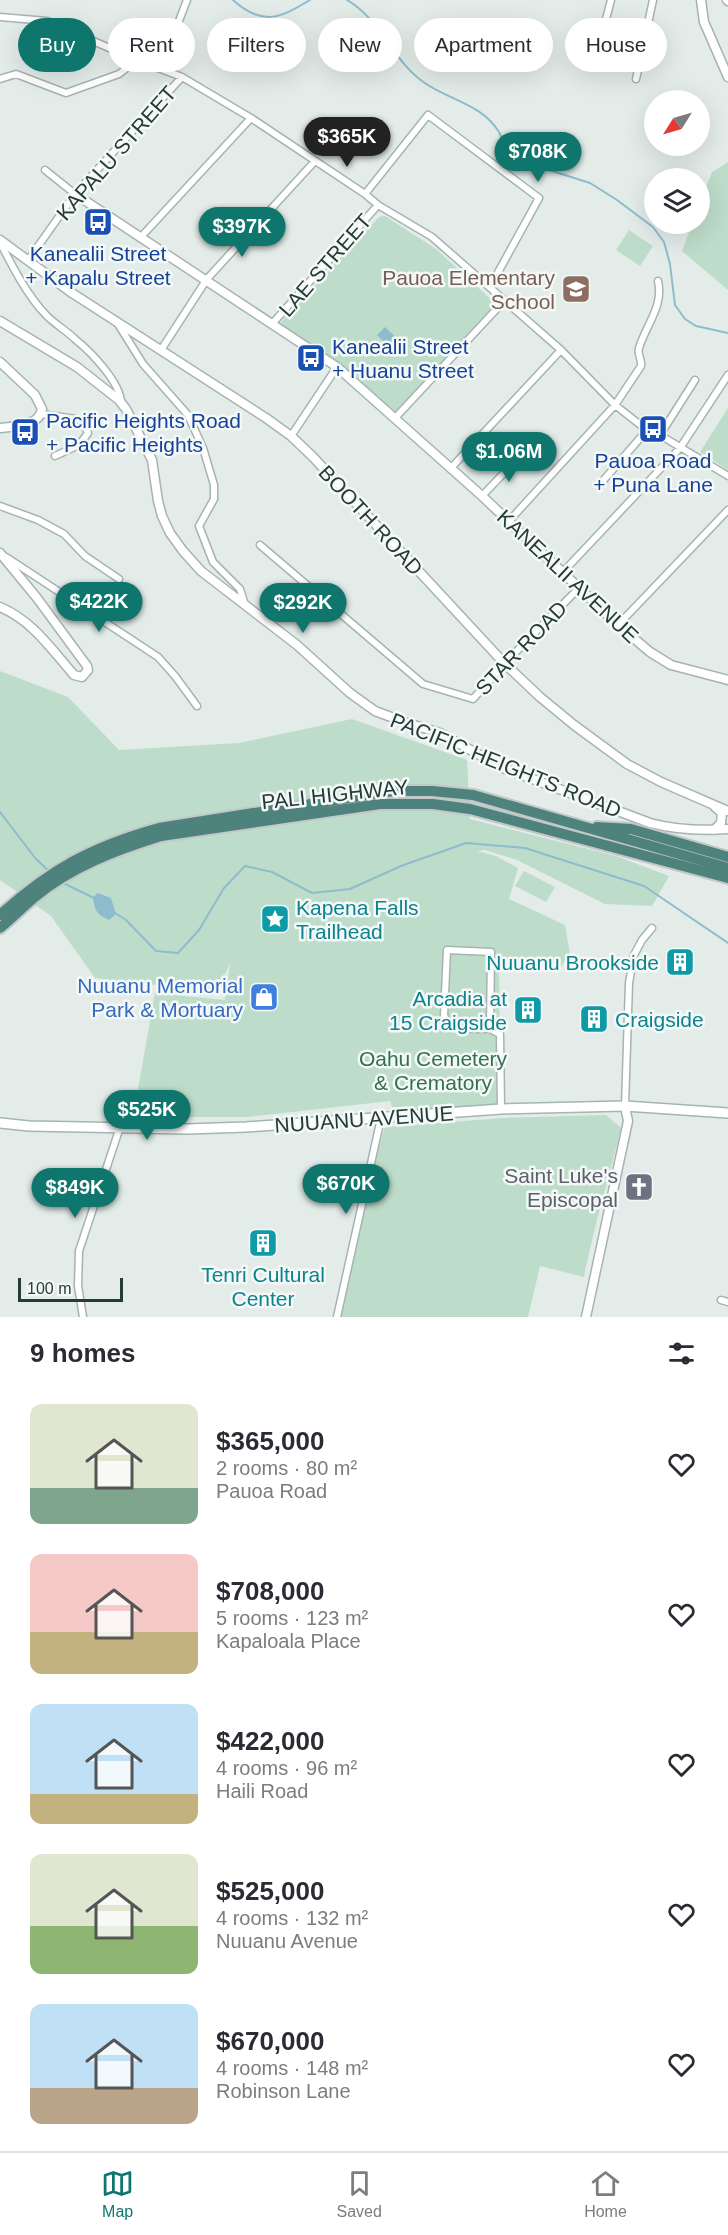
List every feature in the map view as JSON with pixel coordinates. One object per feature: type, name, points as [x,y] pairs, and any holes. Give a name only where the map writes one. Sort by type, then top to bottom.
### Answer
[{"type":"highway","name":"PALI HIGHWAY","points":[[0,915],[107,844],[159,828],[393,790],[432,790],[472,795],[728,868]]},
{"type":"highway","name":"PALI HIGHWAY","points":[[64,871],[161,836],[350,808],[396,804],[470,808],[728,878]]},
{"type":"highway","points":[[574,825],[631,829],[728,856]]},
{"type":"highway","points":[[0,938],[33,892]]},
{"type":"highway","name":"PALI HIGHWAY","points":[[0,928],[33,892]]},
{"type":"main road","name":"NUUANU AVENUE","points":[[0,1123],[29,1126],[246,1127],[501,1109],[625,1106],[728,1113]]},
{"type":"street","points":[[180,18],[187,0]]},
{"type":"street","points":[[606,18],[611,0]]},
{"type":"street","points":[[636,79],[653,0]]},
{"type":"street","points":[[701,0],[704,22],[728,77]]},
{"type":"street","points":[[0,17],[47,21],[108,47]]},
{"type":"street","points":[[0,79],[16,74],[66,93],[122,72]]},
{"type":"street","points":[[170,72],[251,118],[378,205],[432,237],[561,350],[615,405],[648,429],[728,476]]},
{"type":"street","name":"KAPALU STREET","points":[[29,259],[75,194],[182,77]]},
{"type":"street","points":[[365,194],[428,115],[538,198],[490,287]]},
{"type":"street","points":[[140,238],[251,118]]},
{"type":"street","points":[[162,350],[207,279],[315,161]]},
{"type":"street","name":"KANEALII AVENUE","points":[[45,170],[75,194],[140,238],[207,279],[337,367],[396,417],[618,625],[650,652],[671,665],[728,680]]},
{"type":"street","name":"LAE STREET","points":[[272,324],[378,205]]},
{"type":"street","points":[[0,241],[15,272],[47,316],[77,340],[109,375],[122,402]]},
{"type":"street","name":"BOOTH ROAD","points":[[0,241],[29,259],[72,293],[291,436],[504,663],[565,718],[621,759],[661,782],[728,811]]},
{"type":"street","points":[[509,521],[615,405],[641,366],[639,349],[658,306],[660,288],[658,281]]},
{"type":"street","points":[[396,417],[505,300]]},
{"type":"street","name":"PACIFIC HEIGHTS ROAD","points":[[0,321],[78,367],[122,402],[152,460],[158,501],[170,532],[201,571],[297,645],[350,693],[375,711],[440,733],[503,768],[624,814],[670,828],[699,831],[728,829]]},
{"type":"street","points":[[116,321],[143,364],[188,415],[203,448],[214,485],[214,499],[200,526],[213,562],[240,589],[245,605]]},
{"type":"street","points":[[451,468],[561,350]]},
{"type":"street","points":[[0,362],[39,399],[42,409],[41,414],[30,423],[0,428]]},
{"type":"street","points":[[291,436],[337,367]]},
{"type":"street","points":[[563,572],[680,448],[728,375]]},
{"type":"street","points":[[660,435],[695,380]]},
{"type":"street","points":[[41,414],[82,420],[88,432],[79,445],[55,456]]},
{"type":"street","points":[[601,483],[648,429]]},
{"type":"street","points":[[482,496],[522,454]]},
{"type":"street","points":[[0,506],[38,520],[64,534],[85,556],[119,579]]},
{"type":"street","points":[[618,625],[728,510]]},
{"type":"street","name":"STAR ROAD","points":[[260,545],[423,684],[473,699],[504,663],[579,588]]},
{"type":"street","points":[[0,607],[15,614],[35,630],[74,675],[80,677],[87,674],[87,666],[1,554]]},
{"type":"street","points":[[1,554],[158,657],[197,706]]},
{"type":"street","points":[[713,806],[722,813],[721,823],[714,830]]},
{"type":"street","points":[[586,1317],[628,1121],[625,1106],[629,983],[634,955],[652,928]]},
{"type":"street","points":[[490,1029],[491,952],[447,950],[444,1016],[449,1024],[459,1028],[490,1029],[500,1034],[501,1109]]},
{"type":"street","points":[[337,1317],[381,1118]]},
{"type":"street","points":[[83,1317],[78,1286],[79,1251],[120,1127]]},
{"type":"green space","points":[[728,162],[728,290],[682,251],[688,234],[710,234],[710,177],[712,172]]},
{"type":"green space","points":[[385,216],[436,249],[496,306],[396,414],[345,369],[282,327],[281,322],[379,217]]},
{"type":"green space","points":[[629,230],[653,246],[640,266],[616,250]]},
{"type":"green space","points":[[728,408],[728,470],[700,452]]},
{"type":"green space","points":[[0,671],[68,697],[119,750],[239,743],[352,719],[467,760],[470,819],[616,856],[669,876],[652,906],[605,904],[517,860],[485,850],[477,851],[496,856],[518,868],[509,899],[565,925],[570,954],[558,971],[528,962],[513,962],[499,969],[501,1109],[393,1109],[390,1101],[247,1117],[133,1117],[155,993],[225,1000],[230,964],[216,992],[95,978],[51,916],[0,880]]},
{"type":"green space","points":[[524,871],[555,887],[546,902],[515,886]]},
{"type":"green space","name":"Oahu Cemetery & Crematory","points":[[606,1115],[621,1128],[584,1277],[540,1266],[528,1317],[337,1317],[351,1247],[384,1129],[503,1118]]},
{"type":"water","points":[[385,327],[404,345],[396,353],[377,335]]},
{"type":"water","points":[[98,893],[111,898],[116,914],[109,920],[95,909],[93,897]]},
{"type":"waterway","points":[[233,0],[253,14],[263,17],[280,15],[310,0]]},
{"type":"waterway","points":[[347,0],[368,18],[402,62],[422,81],[473,108],[492,122],[499,132],[508,157],[590,183],[653,227],[664,242],[670,264],[675,305],[685,319],[696,326],[728,333]]},
{"type":"waterway","points":[[0,812],[36,859],[50,872]]},
{"type":"waterway","points":[[115,913],[126,920],[156,951],[178,953],[199,930],[224,888],[245,866],[272,872],[312,893],[350,889],[401,866],[466,843],[525,848],[644,886],[728,943]]},
{"type":"waterway","points":[[61,882],[94,898]]},
{"type":"place","name":"Kanealii Street + Kapalu Street","points":[[98,222]]},
{"type":"place","name":"Pauoa Elementary School","points":[[576,289]]},
{"type":"place","name":"Kanealii Street + Huanu Street","points":[[311,358]]},
{"type":"place","name":"Pauoa Road + Puna Lane","points":[[653,429]]},
{"type":"place","name":"Pacific Heights Road + Pacific Heights","points":[[25,432]]},
{"type":"place","name":"Kapena Falls Trailhead","points":[[275,919]]},
{"type":"place","name":"Nuuanu Brookside","points":[[680,962]]},
{"type":"place","name":"Nuuanu Memorial Park & Mortuary","points":[[264,997]]},
{"type":"place","name":"Arcadia at 15 Craigside","points":[[528,1010]]},
{"type":"place","name":"Craigside","points":[[594,1019]]},
{"type":"place","name":"Saint Luke's Episcopal","points":[[639,1187]]},
{"type":"place","name":"Tenri Cultural Center","points":[[263,1243]]}]
